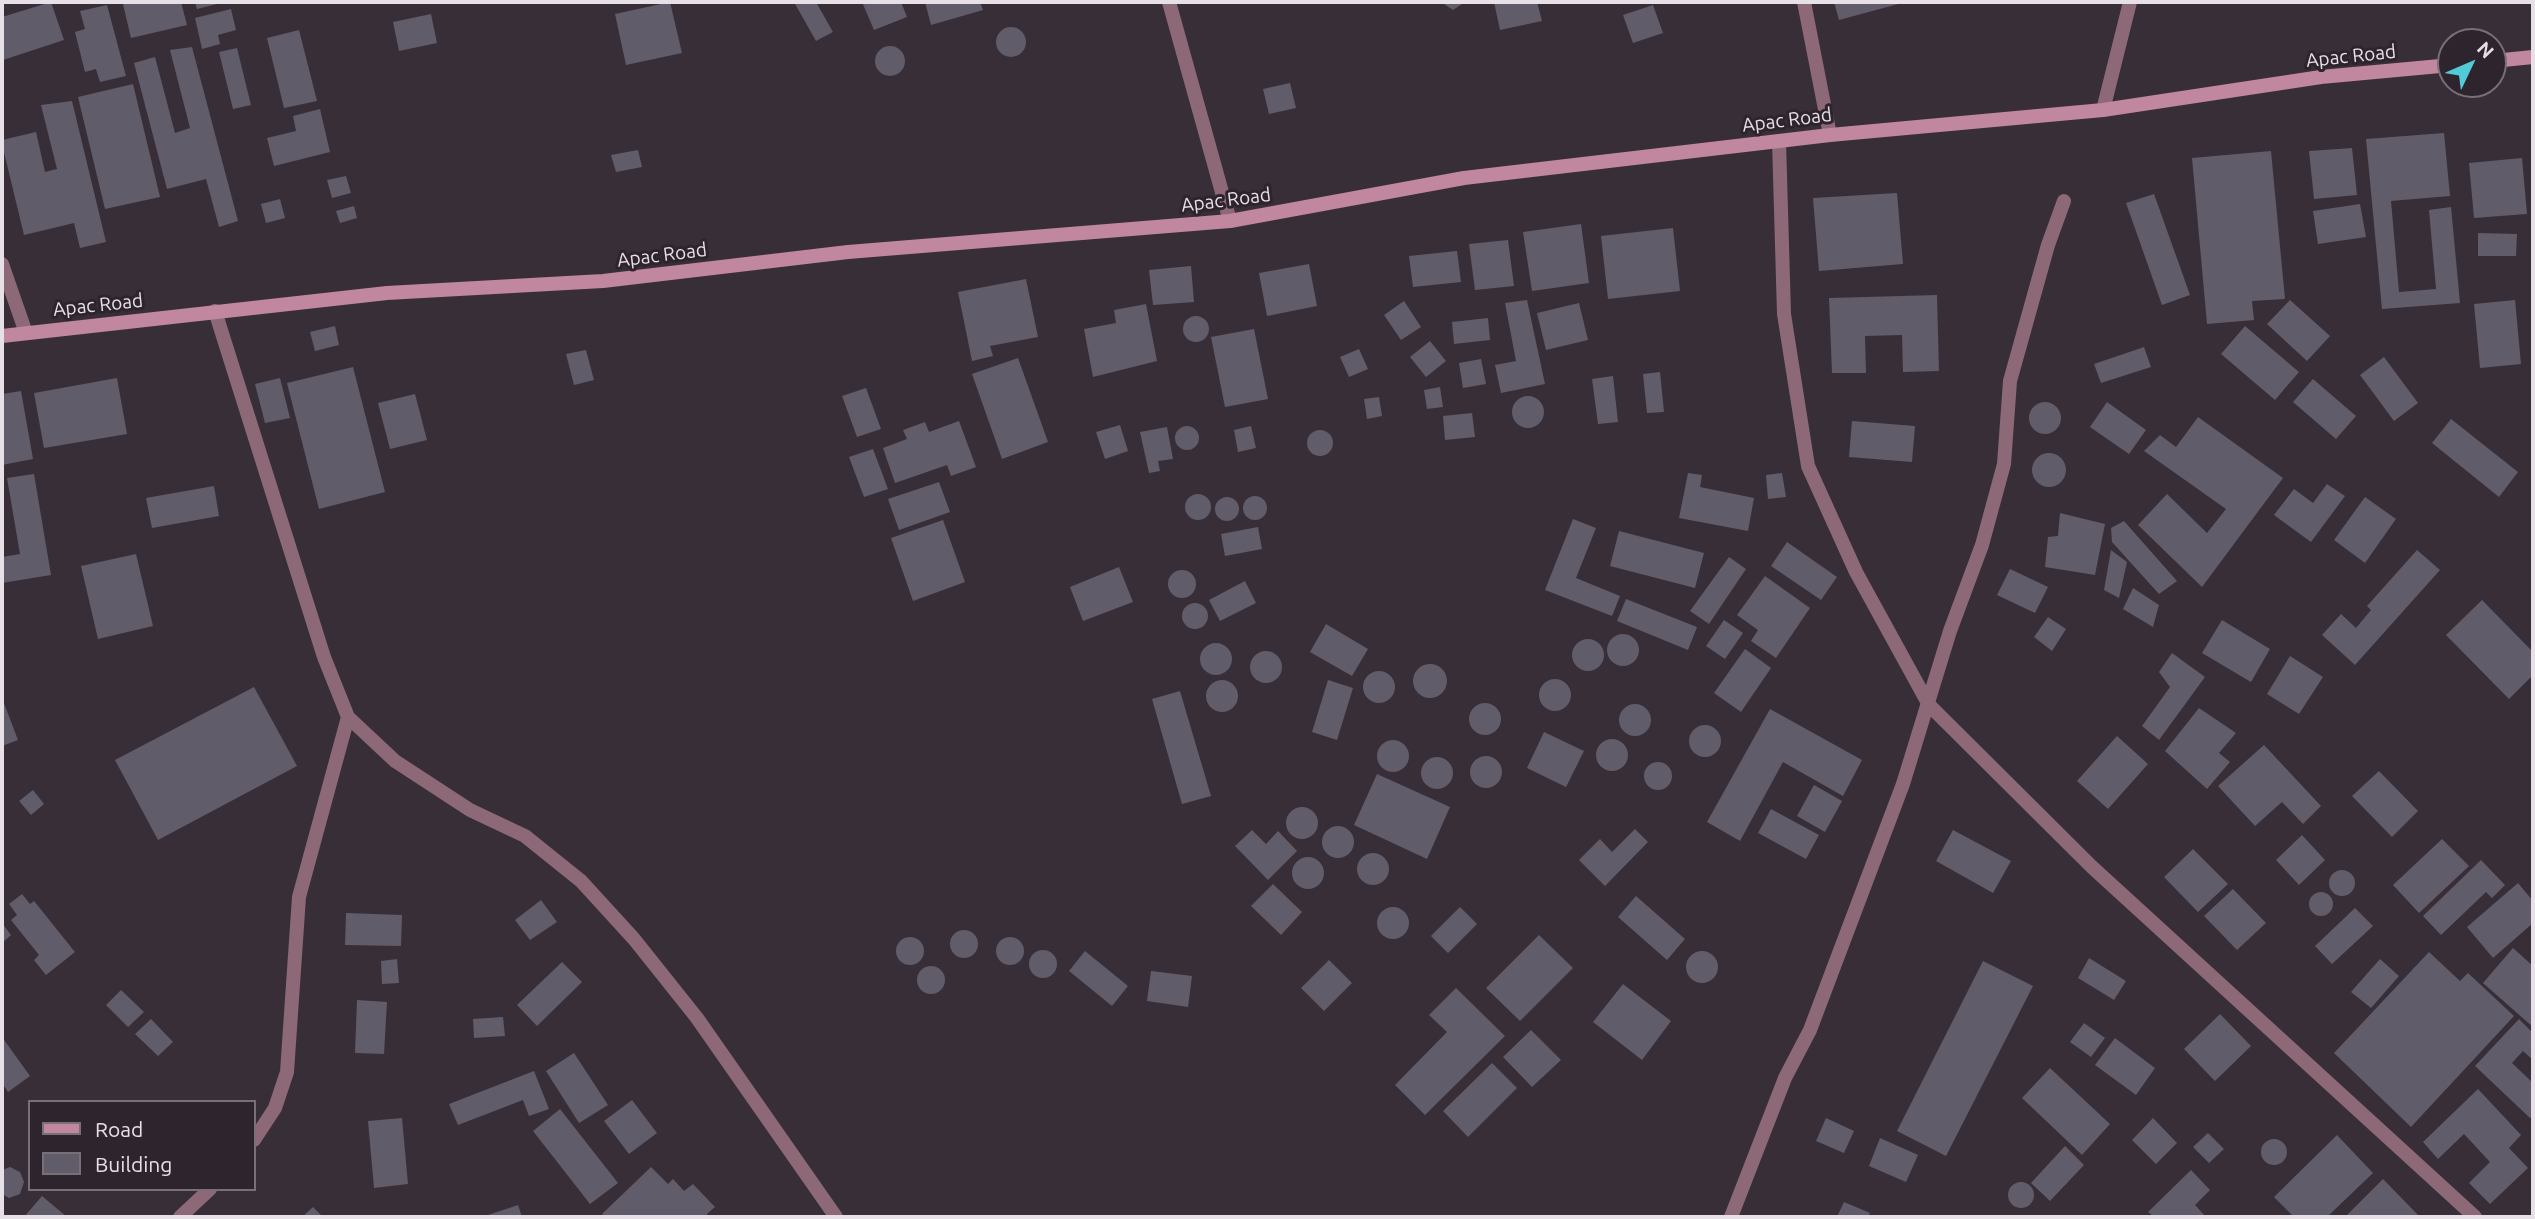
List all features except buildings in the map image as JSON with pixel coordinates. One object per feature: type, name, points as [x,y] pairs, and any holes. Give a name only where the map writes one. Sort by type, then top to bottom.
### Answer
[{"type":"main road","points":[[2507,60],[2533,57]]},
{"type":"main road","name":"Apac Road","points":[[2,336],[387,293],[603,281],[848,252],[1230,221],[1464,178],[1830,135],[2103,110],[2320,78],[2437,66]]},
{"type":"street","points":[[1169,2],[1230,221]]},
{"type":"street","points":[[1804,2],[1830,135]]},
{"type":"street","points":[[2103,110],[2130,2]]},
{"type":"street","points":[[1779,141],[1784,314],[1808,466],[1856,572],[1929,705],[2092,867],[2475,1217]]},
{"type":"street","points":[[1731,1217],[1785,1078],[1810,1030],[1903,785],[1950,631],[1986,534],[2004,464],[2010,381],[2048,244],[2064,201]]},
{"type":"street","points":[[2,264],[26,333]]},
{"type":"street","points":[[215,311],[324,657],[348,717],[395,761],[470,810],[525,836],[580,881],[634,939],[697,1018],[836,1217]]},
{"type":"street","points":[[256,1137],[275,1108],[287,1072],[299,897],[348,717]]},
{"type":"street","points":[[180,1217],[208,1191]]}]
